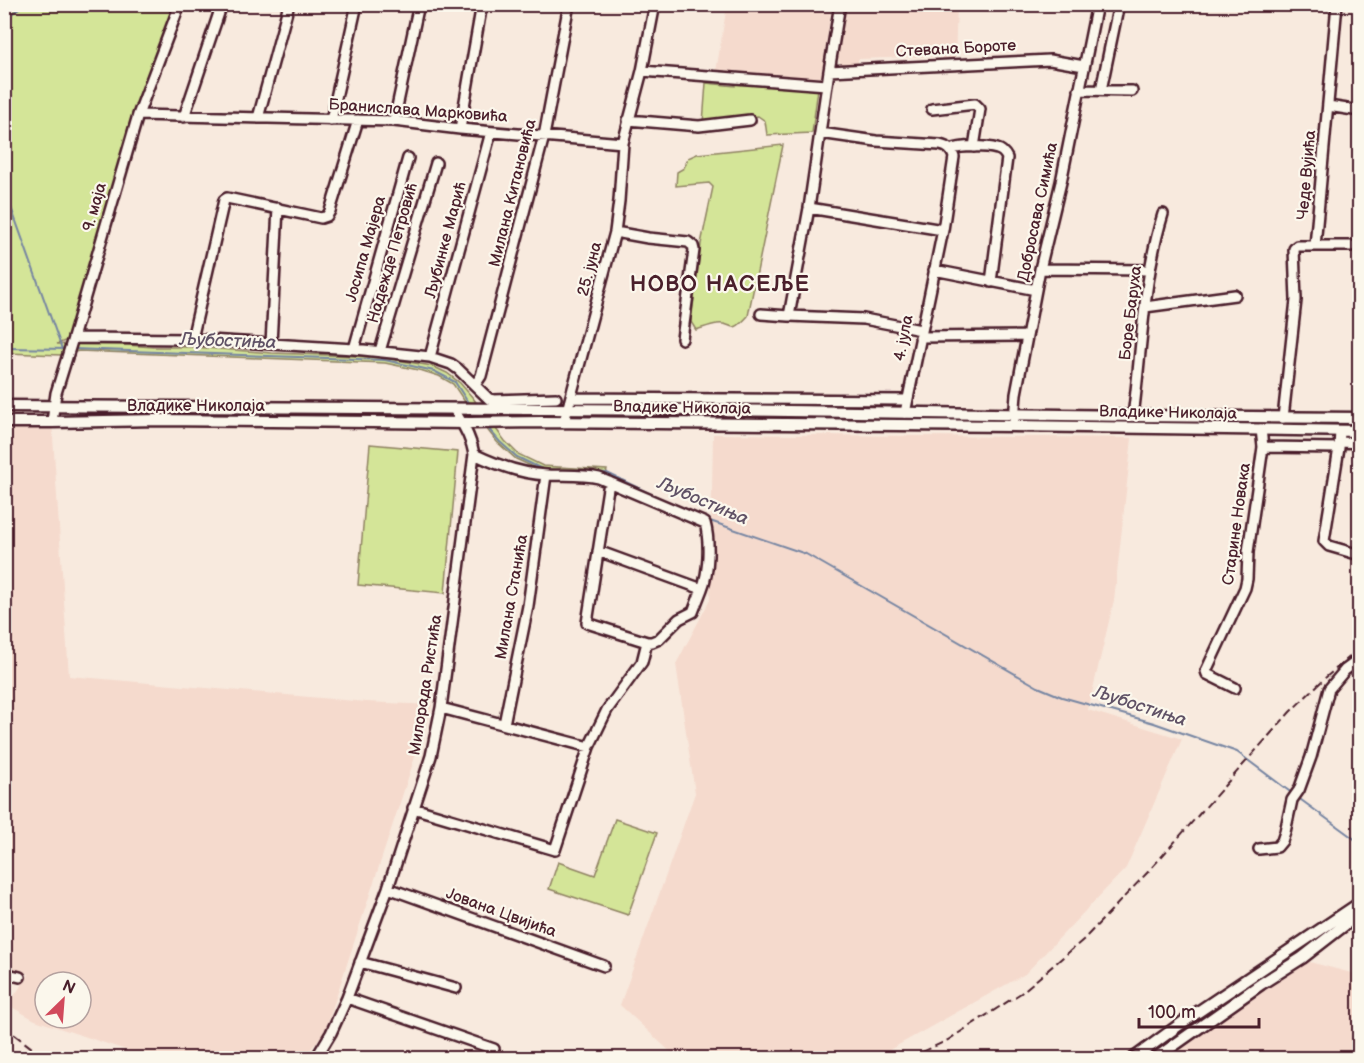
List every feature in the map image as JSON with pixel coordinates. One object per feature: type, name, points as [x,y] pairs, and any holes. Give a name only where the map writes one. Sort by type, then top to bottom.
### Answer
[{"type":"main road","name":"Владике Николаја","points":[[4,406],[1359,418]]},
{"type":"main road","name":"Владике Николаја","points":[[4,422],[158,420],[564,422],[1359,431]]},
{"type":"main road","points":[[1134,1059],[1186,1020],[1359,903]]},
{"type":"main road","points":[[1156,1059],[1261,984],[1302,958],[1359,914]]},
{"type":"street","name":"9. маја","points":[[52,422],[56,393],[138,115],[180,4]]},
{"type":"street","points":[[184,117],[222,4]]},
{"type":"street","points":[[258,118],[289,4]]},
{"type":"street","points":[[331,120],[357,4]]},
{"type":"street","points":[[394,121],[418,4]]},
{"type":"street","points":[[460,129],[482,4]]},
{"type":"street","name":"Милана Китановића","points":[[475,385],[481,375],[544,136],[569,4]]},
{"type":"street","name":"25. јуна","points":[[564,422],[615,232],[623,143],[642,71],[655,4]]},
{"type":"street","points":[[789,316],[809,208],[840,4]]},
{"type":"street","name":"Добросава Симића","points":[[1014,426],[1016,394],[1040,269],[1061,182],[1097,4]]},
{"type":"street","points":[[1101,90],[1119,4]]},
{"type":"street","name":"Чеде Вујића","points":[[1316,246],[1337,4]]},
{"type":"street","name":"Стевана Бороте","points":[[829,70],[1050,60],[1084,66]]},
{"type":"street","points":[[642,71],[826,86]]},
{"type":"street","points":[[1079,90],[1132,91]]},
{"type":"street","points":[[932,109],[975,104],[978,106],[980,109],[974,147]]},
{"type":"street","points":[[1328,106],[1359,111]]},
{"type":"street","name":"Бранислава Марковића","points":[[138,115],[394,121],[623,143]]},
{"type":"street","points":[[192,339],[224,202],[227,198],[321,218],[327,216],[358,120]]},
{"type":"street","points":[[628,120],[699,126],[750,120]]},
{"type":"street","name":"Љубинке Марић","points":[[430,357],[491,132]]},
{"type":"street","points":[[820,133],[876,141],[940,145],[952,150],[958,147],[997,148],[1006,155],[991,282]]},
{"type":"street","name":"4. јула","points":[[905,413],[943,230],[954,163],[952,150]]},
{"type":"street","name":"Јосипа Мајера","points":[[354,349],[408,158]]},
{"type":"street","name":"Надежде Петровић","points":[[380,351],[436,163]]},
{"type":"street","points":[[271,344],[278,208]]},
{"type":"street","points":[[809,208],[943,230]]},
{"type":"street","name":"Боре Баруха","points":[[1133,416],[1150,270],[1156,236],[1163,214]]},
{"type":"street","points":[[615,232],[688,243],[693,246],[682,339]]},
{"type":"street","points":[[1283,418],[1296,300],[1294,249],[1297,246],[1351,246]]},
{"type":"street","points":[[1040,269],[1150,270]]},
{"type":"street","points":[[934,270],[1036,290]]},
{"type":"street","points":[[1146,307],[1235,295]]},
{"type":"street","points":[[761,314],[864,319],[921,333],[1027,336]]},
{"type":"street","points":[[73,339],[192,339],[354,349],[430,357],[451,364],[465,375],[484,396],[494,400],[556,398]]},
{"type":"street","points":[[571,398],[907,400]]},
{"type":"street","name":"Милорада Ристића","points":[[316,1059],[331,1034],[347,998],[388,888],[431,756],[441,708],[474,454],[460,409]]},
{"type":"street","name":"Старине Новака","points":[[1235,688],[1207,674],[1206,671],[1245,588],[1263,447],[1261,429]]},
{"type":"street","points":[[1340,431],[1324,541],[1329,546],[1359,555]]},
{"type":"street","name":"Старине Новака","points":[[1263,447],[1359,443]]},
{"type":"street","points":[[474,454],[515,470],[546,475],[589,476],[609,482],[705,523],[708,538],[706,570],[693,612],[679,620],[659,639],[652,642],[587,623],[609,482]]},
{"type":"street","name":"Милана Станића","points":[[504,724],[528,606],[546,475]]},
{"type":"street","points":[[598,551],[702,589]]},
{"type":"street","points":[[413,808],[555,850],[589,747],[607,710],[642,662],[647,642]]},
{"type":"street","points":[[1259,849],[1280,845],[1292,800],[1299,790],[1311,757],[1329,689],[1345,670],[1359,659]]},
{"type":"street","points":[[441,708],[589,747]]},
{"type":"street","name":"Јована Цвијића","points":[[388,888],[604,966]]},
{"type":"street","points":[[360,962],[456,988]]},
{"type":"street","points":[[4,973],[20,977]]},
{"type":"street","points":[[347,998],[494,1049]]},
{"type":"shaded area","points":[[727,5],[832,5],[820,85],[715,78]]},
{"type":"shaded area","points":[[846,5],[957,5],[955,60],[941,62],[941,56],[858,59],[858,65],[844,66],[838,58]]},
{"type":"shaded area","points":[[4,422],[52,422],[69,676],[366,702],[432,705],[325,1031],[304,1058],[150,1058],[65,1030],[93,1030],[93,970],[33,970],[33,1019],[8,1005],[29,974],[4,966]]},
{"type":"shaded area","points":[[713,434],[1132,438],[1114,600],[1088,710],[1182,739],[1126,868],[1025,974],[875,1058],[677,1058],[620,1005],[695,793],[676,664],[710,600]]},
{"type":"shaded area","points":[[1302,960],[1359,975],[1359,1058],[1161,1058]]},
{"type":"green space","points":[[5,5],[180,5],[138,115],[73,338],[57,344],[193,347],[355,356],[385,358],[432,366],[447,373],[460,383],[505,441],[518,454],[543,466],[607,470],[606,476],[542,471],[516,459],[497,442],[453,384],[423,371],[385,363],[79,351],[62,355],[5,353]]},
{"type":"green space","points":[[735,82],[818,89],[812,133],[767,135],[765,121],[758,116],[703,123],[706,83],[735,86]]},
{"type":"green space","points":[[783,145],[748,316],[738,326],[717,324],[696,330],[691,322],[701,244],[713,187],[709,183],[676,186],[677,172],[684,168],[688,158],[697,154]]},
{"type":"green space","points":[[370,444],[458,452],[445,593],[358,585]]},
{"type":"green space","points":[[615,819],[657,833],[628,915],[549,889],[558,862],[595,875]]},
{"type":"waterway","points":[[4,20],[24,4]]},
{"type":"waterway","points":[[4,188],[62,349]]},
{"type":"waterway","name":"Љубостиња","points":[[4,348],[68,349]]},
{"type":"waterway","name":"Љубостиња","points":[[73,349],[385,360],[434,371],[455,382],[469,404]]},
{"type":"waterway","name":"Љубостиња","points":[[487,427],[517,457],[542,469],[571,471]]},
{"type":"waterway","name":"Љубостиња","points":[[591,472],[607,473],[674,505]]},
{"type":"waterway","name":"Љубостиња","points":[[707,520],[806,554],[1038,687],[1062,697],[1154,723],[1237,752],[1293,794]]},
{"type":"waterway","name":"Љубостиња","points":[[1297,797],[1360,843]]},
{"type":"railway","points":[[910,1058],[948,1040],[1021,993],[1083,940],[1147,873],[1290,712],[1360,648]]},
{"type":"railway","points":[[4,1025],[45,1058]]},
{"type":"district","name":"НОВО НАСЕЉЕ","points":[[720,284]]}]
